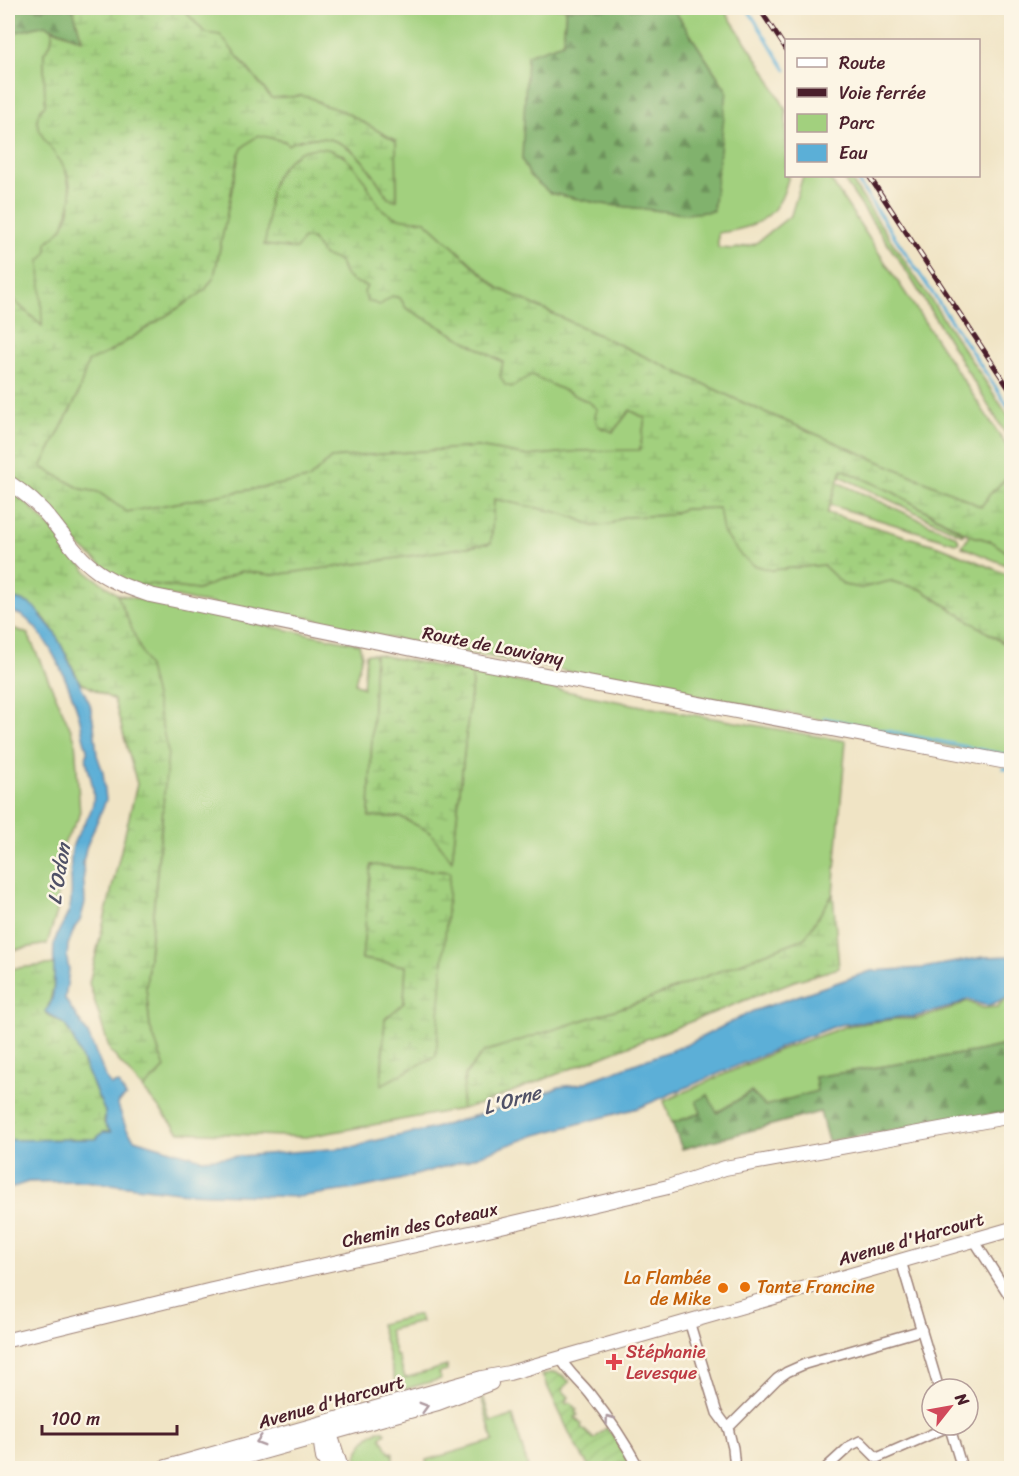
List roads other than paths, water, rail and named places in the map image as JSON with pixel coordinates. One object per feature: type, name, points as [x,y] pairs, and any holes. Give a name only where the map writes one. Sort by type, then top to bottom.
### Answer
[{"type":"street","name":"Route de Louvigny","points":[[8,482],[54,523],[90,566],[105,577],[150,595],[449,656],[1011,763]]},
{"type":"street","name":"Chemin des Coteaux","points":[[8,1340],[212,1290],[657,1189],[725,1168],[1011,1116]]},
{"type":"street","name":"Avenue d'Harcourt","points":[[163,1468],[460,1396],[489,1385],[509,1373],[560,1357],[1011,1229]]},
{"type":"street","points":[[974,1240],[1011,1300]]},
{"type":"street","points":[[902,1261],[936,1377]]},
{"type":"street","points":[[689,1321],[717,1413],[728,1428],[735,1468]]},
{"type":"street","points":[[728,1428],[777,1379],[787,1372],[806,1364],[922,1330]]},
{"type":"street","points":[[560,1357],[618,1430],[639,1468]]},
{"type":"street","name":"Avenue d'Harcourt","points":[[206,1468],[324,1430]]},
{"type":"street","points":[[324,1430],[323,1458],[330,1468]]},
{"type":"street","points":[[324,1430],[341,1468]]},
{"type":"street","points":[[826,1468],[850,1446],[860,1442],[877,1458],[923,1437]]},
{"type":"street","points":[[953,1437],[962,1468]]},
{"type":"water","points":[[8,597],[34,607],[55,633],[90,704],[106,800],[86,848],[83,863],[85,903],[80,921],[68,945],[69,970],[65,999],[88,1034],[107,1080],[111,1085],[118,1083],[126,1096],[118,1105],[126,1128],[134,1139],[202,1159],[356,1147],[369,1142],[431,1129],[534,1098],[559,1087],[580,1084],[686,1045],[753,1011],[871,971],[923,968],[984,957],[1011,956],[1011,996],[991,1005],[982,1005],[968,999],[951,1007],[914,1017],[839,1025],[795,1041],[638,1108],[536,1135],[467,1160],[399,1180],[356,1189],[297,1197],[187,1193],[84,1181],[28,1182],[8,1189],[8,1140],[96,1139],[103,1132],[111,1132],[105,1125],[105,1112],[70,1032],[65,1025],[45,1011],[52,998],[55,940],[70,907],[72,849],[93,803],[87,748],[75,704],[57,662],[33,625],[22,616],[8,610]]},
{"type":"waterway","points":[[747,8],[785,68]]},
{"type":"waterway","points":[[855,177],[1012,412]]},
{"type":"waterway","points":[[824,718],[1012,756]]},
{"type":"waterway","points":[[1003,768],[1012,770]]},
{"type":"railway","points":[[759,8],[785,47]]},
{"type":"railway","points":[[870,177],[1012,393]]},
{"type":"place","name":"Tante Francine","points":[[745,1287]]},
{"type":"place","name":"La Flambée de Mike","points":[[723,1288]]},
{"type":"place","name":"Stéphanie Levesque","points":[[614,1362]]},
{"type":"water label","name":"L'Odon","points":[[59,874]]},
{"type":"water label","name":"L'Orne","points":[[512,1100]]}]
